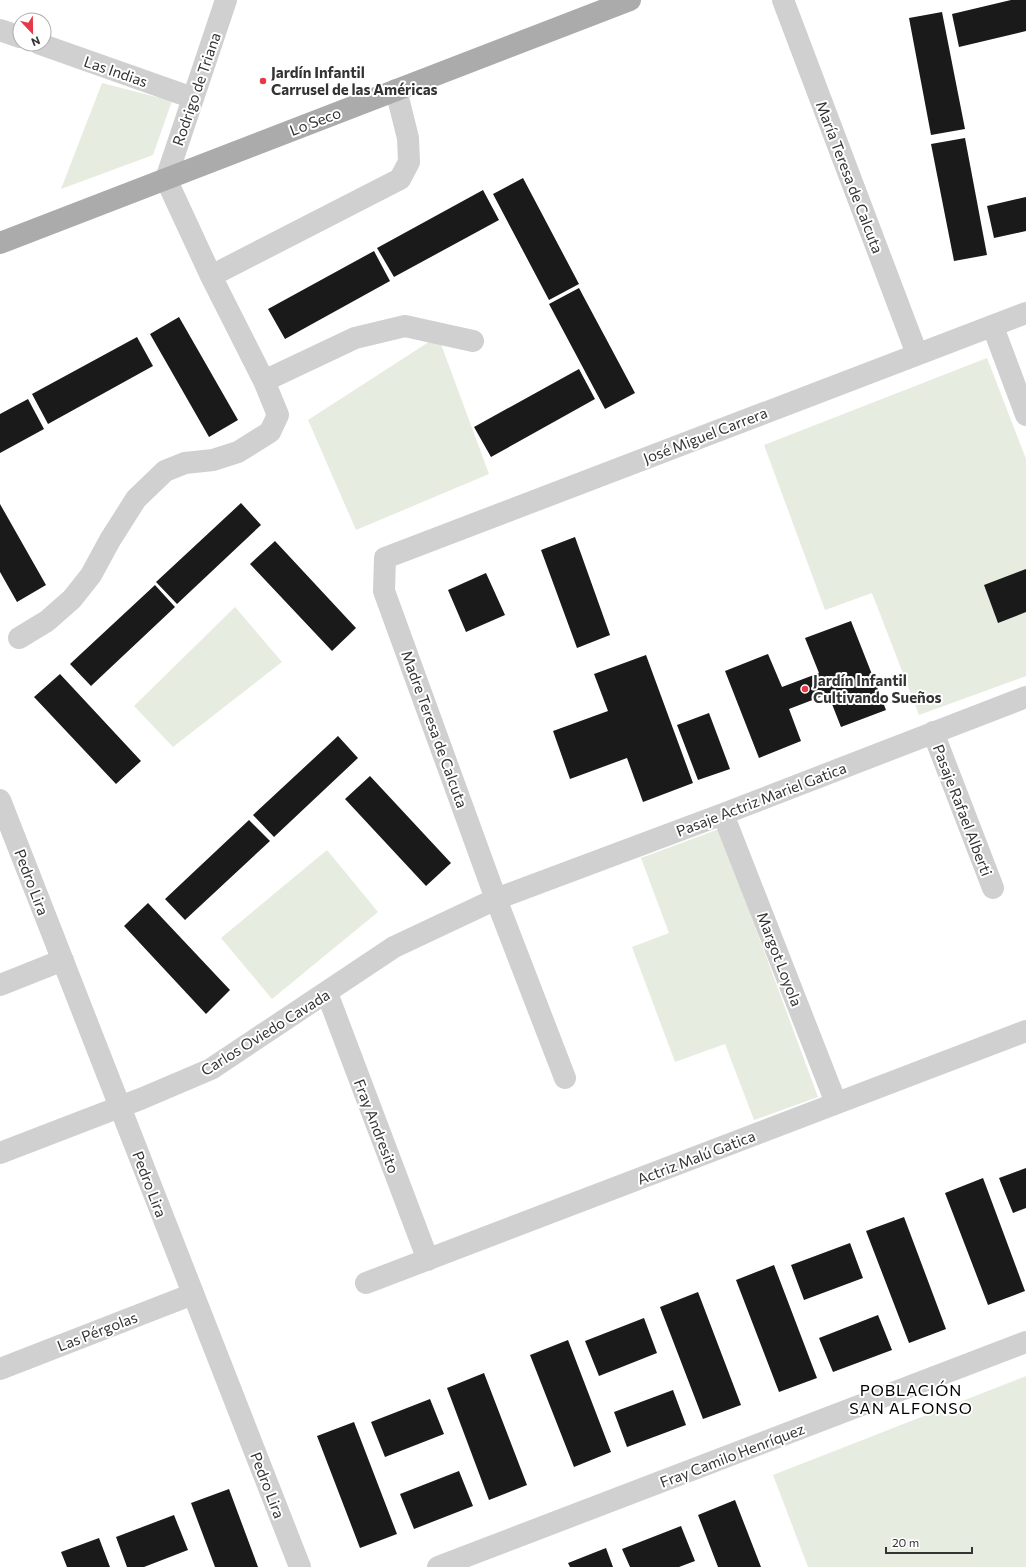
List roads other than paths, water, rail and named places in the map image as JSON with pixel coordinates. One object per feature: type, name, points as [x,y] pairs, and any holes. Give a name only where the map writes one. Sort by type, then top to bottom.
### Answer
[{"type":"main road","name":"Lo Seco","points":[[0,243],[630,0]]},
{"type":"street","name":"Rodrigo de Triana","points":[[166,179],[226,0]]},
{"type":"street","name":"María Teresa de Calcuta","points":[[783,0],[918,354]]},
{"type":"street","points":[[0,30],[12,34]]},
{"type":"street","name":"Las Indias","points":[[52,48],[193,98]]},
{"type":"street","points":[[211,276],[400,179],[409,162],[408,138],[396,90]]},
{"type":"street","points":[[19,638],[47,622],[72,599],[90,575],[136,499],[165,471],[186,463],[214,460],[238,452],[270,432],[278,415],[264,381],[211,276],[166,179]]},
{"type":"street","name":"José Miguel Carrera","points":[[385,558],[918,354],[993,327],[1026,313]]},
{"type":"street","points":[[264,381],[355,338],[405,326],[473,341]]},
{"type":"street","points":[[993,327],[1026,415]]},
{"type":"street","name":"Madre Teresa de Calcuta","points":[[385,558],[384,591],[496,899],[565,1078]]},
{"type":"street","name":"Pasaje Actriz Mariel Gatica","points":[[496,899],[723,814],[1026,697]]},
{"type":"street","name":"Pasaje Rafael Alberti","points":[[933,732],[993,888]]},
{"type":"street","name":"Pedro Lira","points":[[2,811],[63,960],[300,1567]]},
{"type":"street","name":"Margot Loyola","points":[[723,814],[836,1103]]},
{"type":"street","name":"Carlos Oviedo Cavada","points":[[0,1153],[120,1107],[211,1069],[394,947],[496,899]]},
{"type":"street","points":[[0,985],[63,960]]},
{"type":"street","name":"Fray Andresito","points":[[327,993],[428,1260]]},
{"type":"street","name":"Actriz Malú Gatica","points":[[366,1284],[1026,1030]]},
{"type":"street","name":"Las Pérgolas","points":[[0,1369],[193,1294]]},
{"type":"street","name":"Fray Camilo Henríquez","points":[[438,1567],[1026,1342]]},
{"type":"place","name":"Jardín Infantil Carrusel de las Américas","points":[[263,81]]},
{"type":"place","name":"Jardín Infantil Cultivando Sueños","points":[[805,689]]},
{"type":"district","name":"POBLACIÓN SAN ALFONSO","points":[[911,1398]]}]
